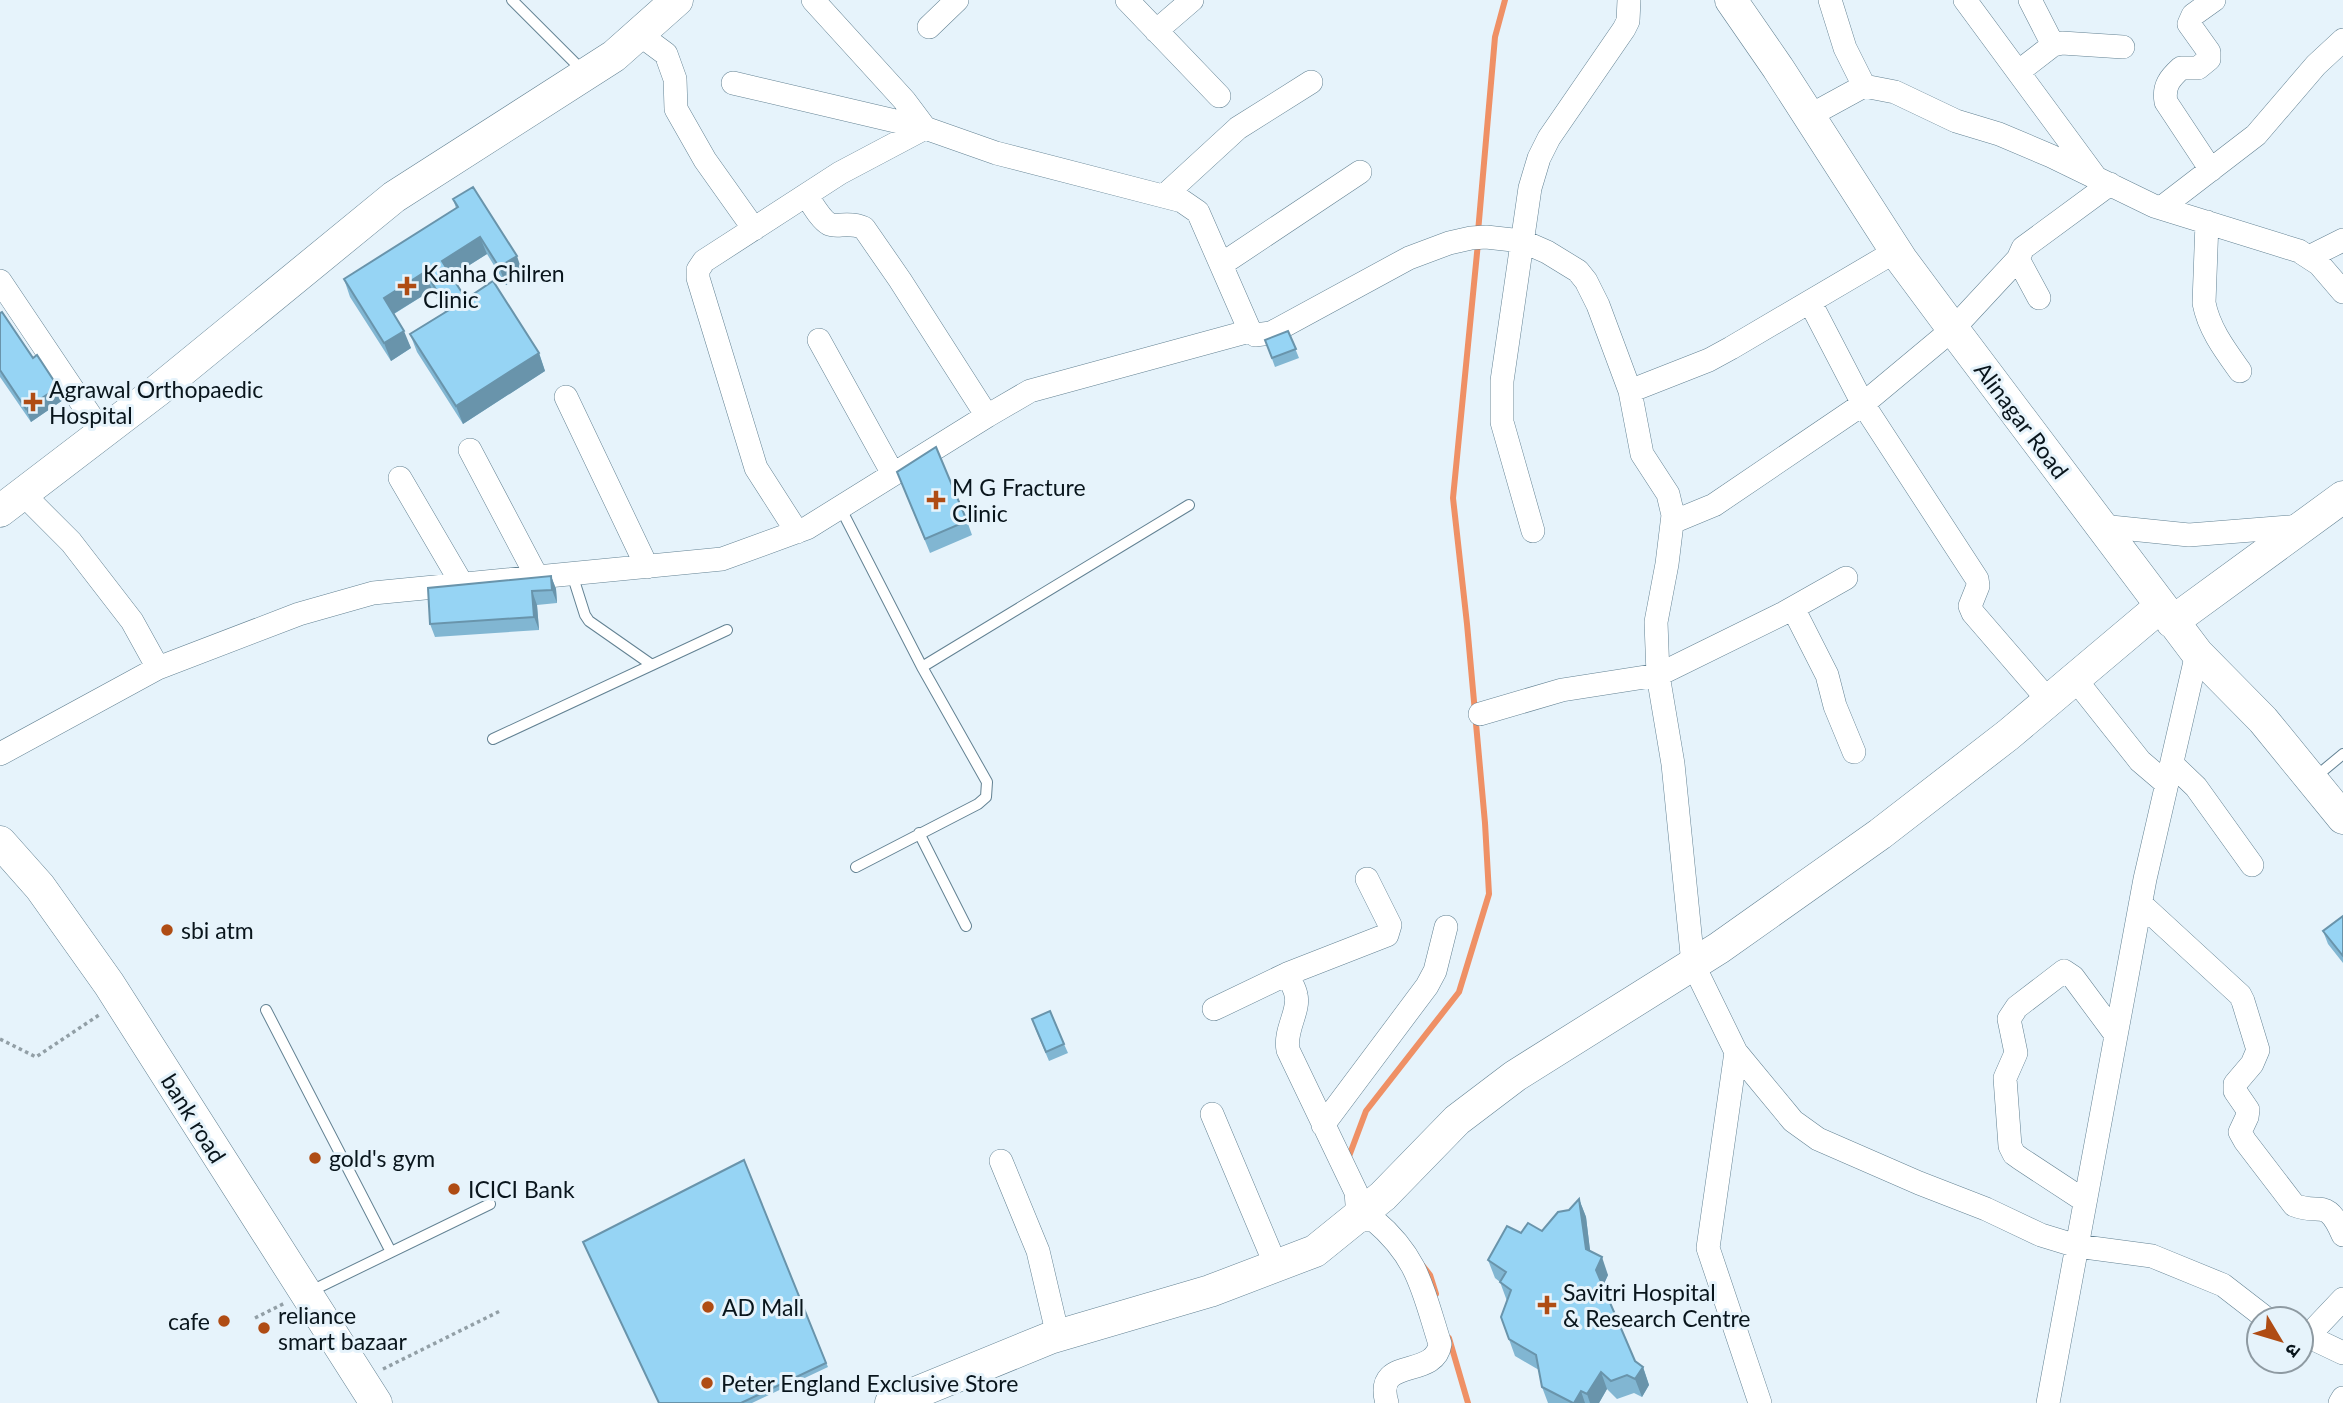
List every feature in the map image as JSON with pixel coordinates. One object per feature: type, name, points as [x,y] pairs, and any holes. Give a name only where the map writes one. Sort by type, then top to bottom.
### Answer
[{"type":"main road","points":[[11,503],[102,433],[394,197],[614,56],[677,0]]},
{"type":"main road","name":"Alinagar Road","points":[[1731,0],[1896,251],[1953,329],[2197,653],[2263,720],[2343,818]]},
{"type":"main road","points":[[891,1403],[1058,1336],[1210,1291],[1315,1251],[1383,1196],[1457,1120],[1506,1083],[1693,964],[1880,834],[2075,679],[2343,497]]},
{"type":"main road","name":"bank road","points":[[0,842],[40,887],[109,984],[376,1403]]},
{"type":"street","points":[[813,0],[904,100],[925,128]]},
{"type":"street","points":[[929,27],[957,0]]},
{"type":"street","points":[[1127,0],[1219,96]]},
{"type":"street","points":[[1156,31],[1192,0]]},
{"type":"street","points":[[1533,531],[1502,422],[1502,381],[1530,188],[1539,158],[1549,138],[1624,29],[1628,21],[1629,0]]},
{"type":"street","points":[[1830,0],[1845,48],[1864,86]]},
{"type":"street","points":[[1965,0],[2103,181]]},
{"type":"street","points":[[2030,0],[2053,45]]},
{"type":"street","points":[[2211,170],[2164,95],[2170,78],[2181,68],[2198,68],[2208,59],[2209,52],[2189,24],[2193,15],[2214,0]]},
{"type":"street","points":[[639,34],[666,54],[674,79],[676,108],[705,160],[754,229]]},
{"type":"street","points":[[2161,208],[2256,135],[2316,65],[2343,40]]},
{"type":"street","points":[[2018,72],[2053,45],[2068,42],[2123,47]]},
{"type":"street","points":[[1164,196],[1238,128],[1311,82]]},
{"type":"street","points":[[733,83],[925,128],[996,153],[1182,201],[1198,212],[1250,331],[1255,335],[1271,333],[1409,258],[1449,243],[1479,237],[1522,241],[1578,271],[1598,305],[1630,391],[1642,454],[1668,494],[1673,522],[1656,622],[1658,675],[1673,764],[1693,964],[1736,1052],[1793,1121],[1818,1139],[1986,1209],[2041,1235],[2077,1246],[2152,1256],[2224,1285],[2249,1305]]},
{"type":"street","points":[[1809,116],[1864,86],[1895,92],[1956,121],[1999,134],[2161,208],[2299,251],[2319,264],[2343,292]]},
{"type":"street","points":[[797,532],[756,468],[698,278],[698,270],[704,261],[840,173],[925,128]]},
{"type":"street","points":[[1222,264],[1360,172]]},
{"type":"street","points":[[1673,522],[1714,505],[1863,404],[1953,329],[2018,259],[2023,248],[2103,181]]},
{"type":"street","points":[[806,195],[827,223],[855,223],[863,228],[900,280],[987,416]]},
{"type":"street","points":[[2207,222],[2203,303],[2215,335],[2240,371]]},
{"type":"street","points":[[2309,257],[2343,240]]},
{"type":"street","points":[[1630,391],[1709,360],[1896,251]]},
{"type":"street","points":[[2018,259],[2039,298]]},
{"type":"street","points":[[0,281],[102,433]]},
{"type":"street","points":[[1810,302],[1863,404],[1977,579],[1978,586],[1969,606],[1973,613],[2049,701]]},
{"type":"street","points":[[0,754],[158,668],[299,614],[373,593],[722,559],[797,532],[1030,391],[1250,331]]},
{"type":"street","points":[[819,340],[893,474]]},
{"type":"street","points":[[566,397],[647,567]]},
{"type":"street","points":[[470,450],[537,578]]},
{"type":"street","points":[[400,478],[462,584]]},
{"type":"street","points":[[11,503],[71,542],[132,621],[158,668]]},
{"type":"street","points":[[2101,526],[2189,535],[2302,526]]},
{"type":"street","points":[[1480,714],[1562,690],[1658,675],[1793,608],[1846,578]]},
{"type":"street","points":[[1793,608],[1827,675],[1835,705],[1854,752]]},
{"type":"street","points":[[2048,1403],[2141,904],[2197,653]]},
{"type":"street","points":[[2075,679],[2140,761],[2196,787],[2252,865]]},
{"type":"street","points":[[1214,1009],[1287,974],[1387,935],[1390,925],[1367,879]]},
{"type":"street","points":[[2141,904],[2240,995],[2258,1050],[2252,1064],[2235,1084],[2235,1091],[2248,1110],[2240,1132],[2294,1205],[2326,1210],[2333,1216],[2343,1235]]},
{"type":"street","points":[[1324,1125],[1427,986],[1435,971],[1446,926]]},
{"type":"street","points":[[2085,1201],[2014,1154],[2010,1146],[2005,1078],[2016,1053],[2009,1018],[2017,1007],[2064,971],[2073,976],[2116,1035]]},
{"type":"street","points":[[1287,974],[1297,1000],[1287,1033],[1288,1050],[1356,1192],[1361,1213],[1374,1220],[1406,1252],[1418,1274],[1440,1344],[1433,1359],[1393,1374],[1387,1379],[1383,1389],[1388,1403]]},
{"type":"street","points":[[1736,1052],[1708,1248],[1760,1403]]},
{"type":"street","points":[[1212,1114],[1276,1266]]},
{"type":"street","points":[[1001,1161],[1038,1251],[1058,1336]]},
{"type":"street","points":[[2315,1326],[2343,1299]]},
{"type":"street","points":[[2315,1340],[2343,1353]]},
{"type":"street","points":[[2340,1403],[2343,1398]]},
{"type":"lane","points":[[512,0],[586,74]]},
{"type":"lane","points":[[922,667],[1189,505]]},
{"type":"lane","points":[[840,507],[922,667],[987,782],[988,790],[986,797],[978,804],[856,867]]},
{"type":"lane","points":[[572,574],[589,621],[652,665]]},
{"type":"lane","points":[[493,739],[727,630]]},
{"type":"lane","points":[[2312,780],[2343,754]]},
{"type":"lane","points":[[919,833],[966,926]]},
{"type":"lane","points":[[266,1010],[391,1252]]},
{"type":"lane","points":[[306,1293],[490,1204]]},
{"type":"path","points":[[0,1039],[36,1057],[102,1013]]},
{"type":"path","points":[[255,1318],[306,1293]]},
{"type":"path","points":[[382,1369],[500,1311]]},
{"type":"building","points":[[473,187],[517,256],[499,267],[480,237],[442,261],[466,299],[493,281],[539,353],[456,406],[410,334],[449,310],[425,272],[384,298],[404,331],[384,343],[344,279],[458,207],[453,199]]},
{"type":"building","points":[[2,312],[33,358],[37,355],[58,387],[26,409],[0,370]]},
{"type":"building","points":[[1288,331],[1296,349],[1272,358],[1265,340]]},
{"type":"building","points":[[936,447],[967,521],[925,539],[897,472]]},
{"type":"building","points":[[551,576],[552,590],[532,591],[534,617],[430,624],[428,588]]},
{"type":"building","points":[[2343,916],[2343,956],[2323,931]]},
{"type":"building","points":[[1050,1011],[1064,1044],[1046,1052],[1032,1019]]},
{"type":"building","name":"AD Mall","points":[[744,1160],[826,1363],[741,1403],[659,1403],[583,1242]]},
{"type":"building","points":[[1579,1199],[1586,1249],[1602,1257],[1596,1270],[1635,1361],[1643,1367],[1635,1379],[1627,1375],[1611,1381],[1601,1372],[1587,1394],[1581,1391],[1573,1403],[1542,1387],[1536,1355],[1509,1339],[1501,1317],[1511,1290],[1500,1282],[1506,1272],[1488,1260],[1507,1226],[1521,1233],[1528,1223],[1542,1231],[1558,1212],[1569,1210]]},
{"type":"waterway","points":[[1478,232],[1495,37],[1505,0]]},
{"type":"waterway","points":[[1348,1159],[1366,1111],[1459,992],[1489,894],[1467,624],[1453,498],[1478,243]]},
{"type":"waterway","points":[[1423,1266],[1430,1275],[1436,1294]]},
{"type":"waterway","points":[[1449,1338],[1468,1403]]},
{"type":"place","name":"Kanha Chilren Clinic","points":[[407,286]]},
{"type":"place","name":"Agrawal Orthopaedic Hospital","points":[[33,402]]},
{"type":"place","name":"M G Fracture Clinic","points":[[936,500]]},
{"type":"place","name":"sbi atm","points":[[167,930]]},
{"type":"place","name":"gold's gym","points":[[315,1158]]},
{"type":"place","name":"ICICI Bank","points":[[454,1189]]},
{"type":"place","name":"Savitri Hospital & Research Centre","points":[[1547,1305]]},
{"type":"place","name":"AD Mall","points":[[708,1307]]},
{"type":"place","name":"cafe","points":[[224,1321]]},
{"type":"place","name":"reliance smart bazaar","points":[[264,1328]]},
{"type":"place","name":"Peter England Exclusive Store","points":[[707,1383]]}]
